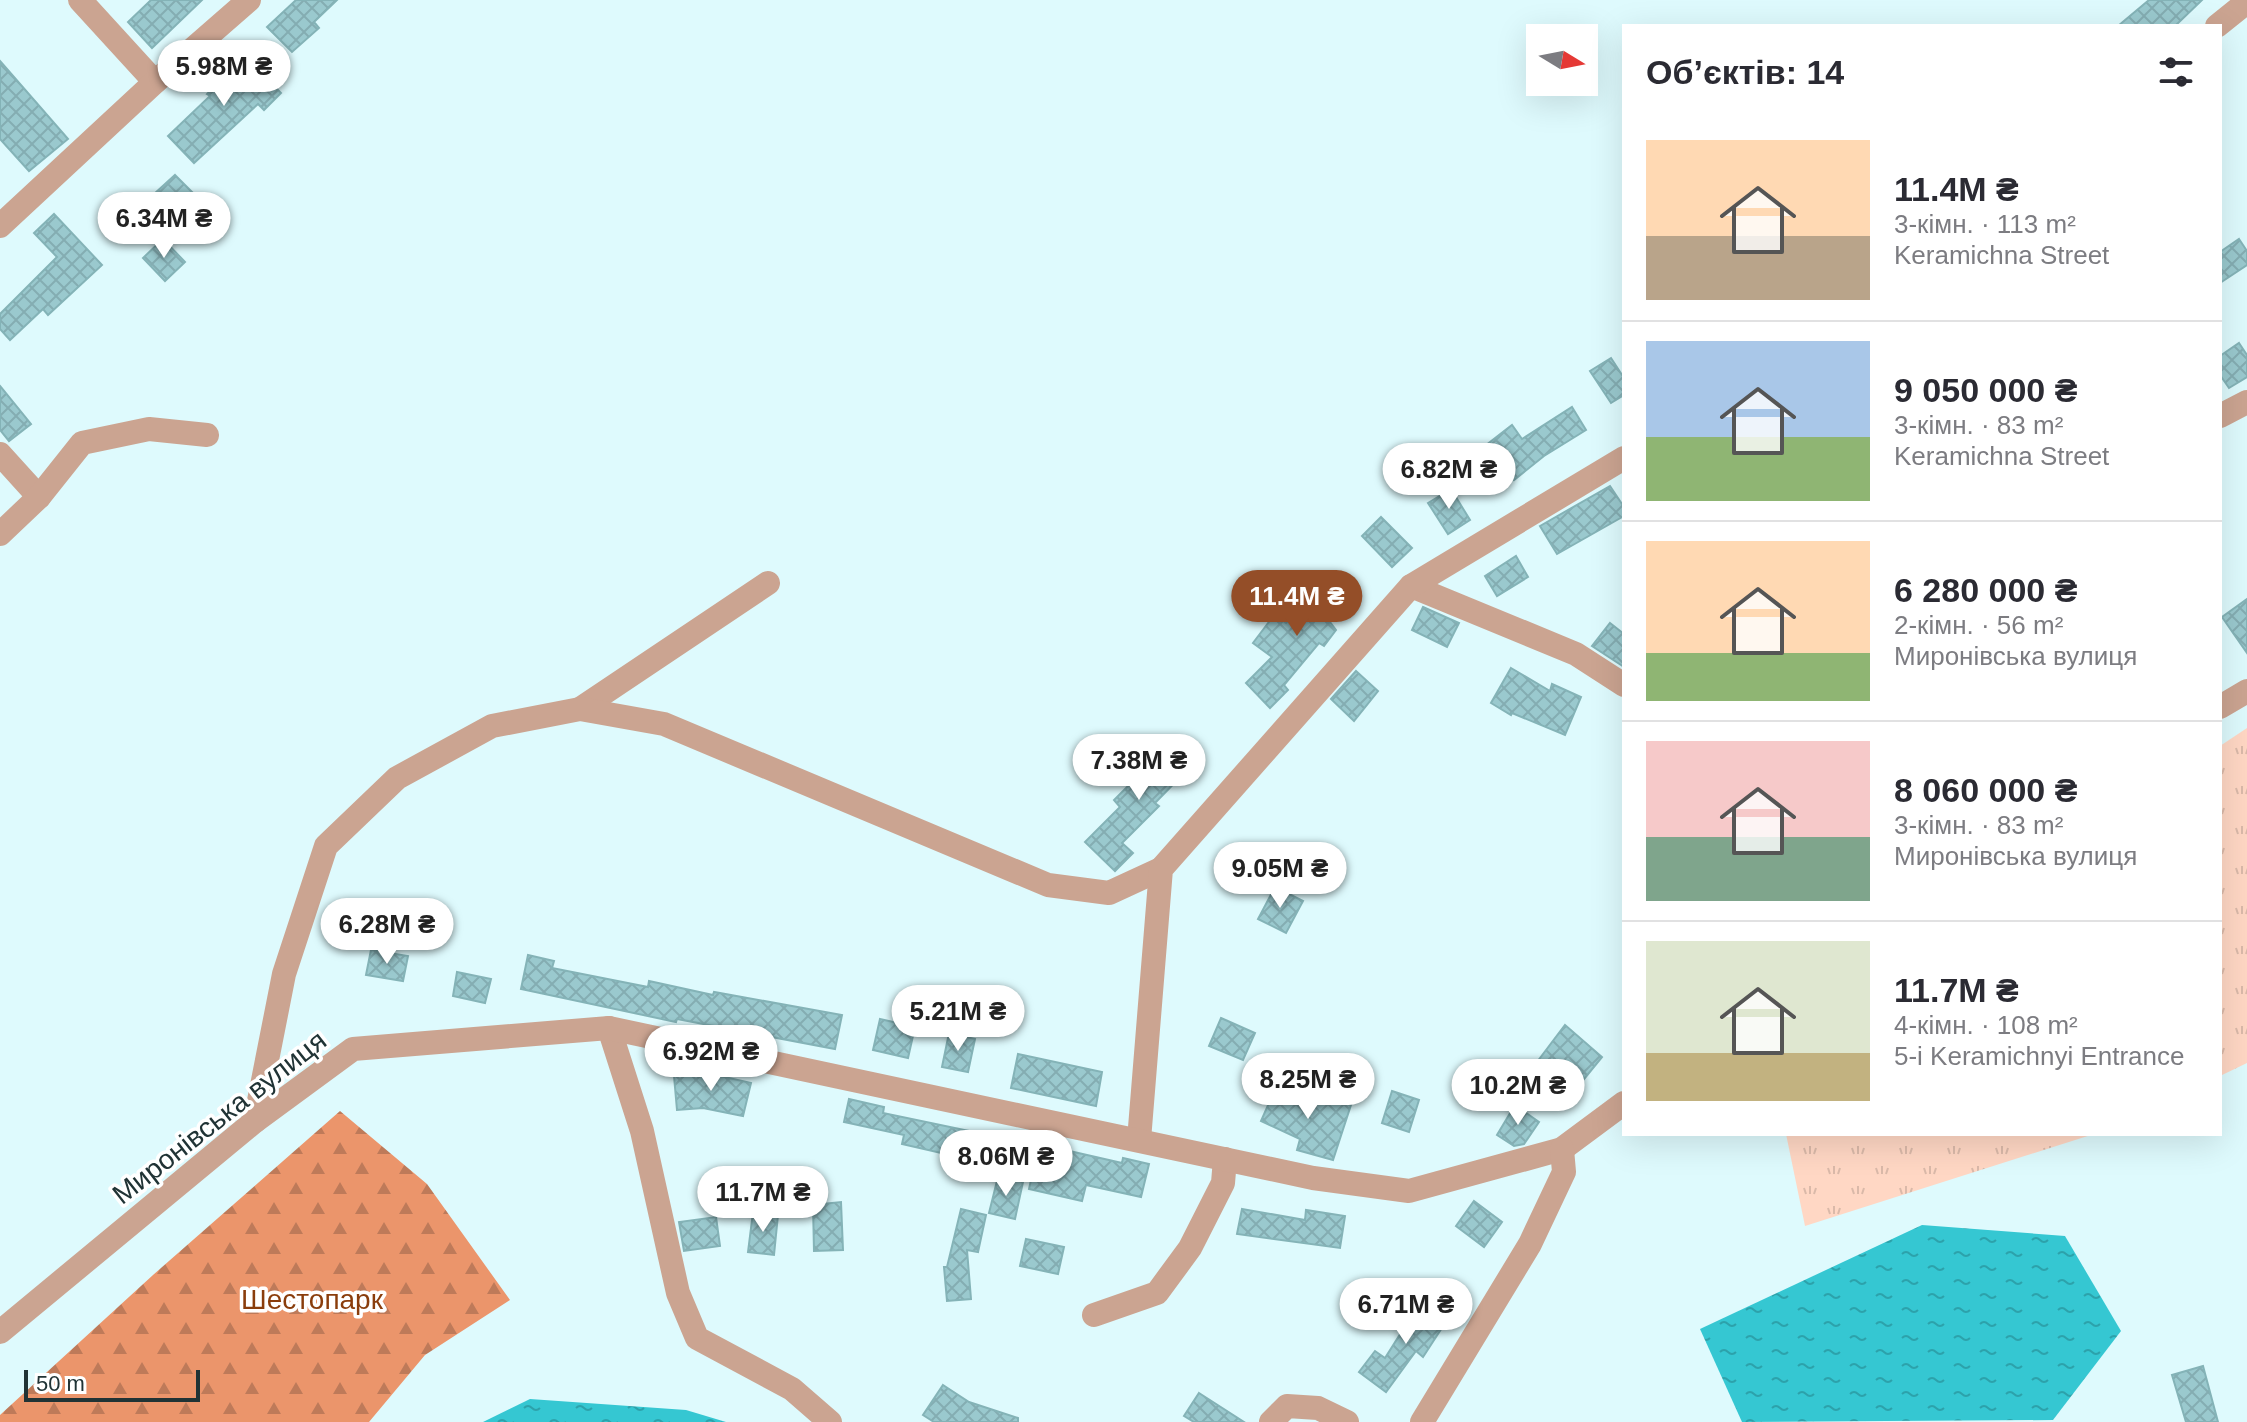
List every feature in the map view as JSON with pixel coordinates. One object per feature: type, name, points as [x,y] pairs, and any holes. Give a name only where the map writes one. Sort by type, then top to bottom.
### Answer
[{"type":"street","points":[[80,0],[155,82]]},
{"type":"street","points":[[0,226],[155,82],[249,0]]},
{"type":"street","points":[[2220,24],[2247,2]]},
{"type":"street","points":[[0,534],[39,497],[82,443],[149,429],[207,435]]},
{"type":"street","points":[[0,454],[39,497]]},
{"type":"street","points":[[255,1121],[284,974],[326,846],[397,778],[492,726],[580,709],[664,724],[1048,885],[1109,893],[1161,869],[1411,586],[1622,459]]},
{"type":"street","points":[[580,709],[768,583]]},
{"type":"street","points":[[1411,586],[1576,654],[1622,684]]},
{"type":"street","points":[[2222,706],[2247,691]]},
{"type":"street","points":[[1139,1140],[1161,869]]},
{"type":"street","points":[[609,1028],[642,1131],[678,1293],[697,1338],[792,1389],[830,1422]]},
{"type":"street","name":"Миронівська вулиця","points":[[0,1332],[255,1121],[353,1049],[609,1028],[1313,1178],[1409,1191],[1562,1149],[1622,1104]]},
{"type":"street","points":[[1422,1422],[1530,1244],[1564,1172],[1562,1149]]},
{"type":"street","points":[[1094,1315],[1157,1293],[1190,1248],[1204,1222],[1223,1183],[1225,1159]]},
{"type":"street","points":[[1271,1422],[1287,1406],[1318,1408],[1347,1422]]},
{"type":"green space","points":[[2247,728],[2247,1063],[2222,1075],[2222,745]]},
{"type":"green space","name":"Шестопарк","points":[[340,1111],[427,1184],[510,1300],[425,1355],[369,1422],[0,1422],[0,1415],[153,1275]]},
{"type":"green space","points":[[1786,1136],[2088,1136],[1805,1226]]},
{"type":"water","points":[[1922,1225],[2065,1236],[2121,1331],[2053,1420],[1742,1422],[1700,1329]]},
{"type":"water","points":[[530,1399],[686,1410],[726,1422],[483,1422]]},
{"type":"building","points":[[151,0],[202,0],[152,48],[128,22]]},
{"type":"building","points":[[296,0],[337,0],[314,22],[319,28],[292,52],[267,27]]},
{"type":"building","points":[[2149,0],[2202,0],[2177,24],[2120,24]]},
{"type":"building","points":[[242,53],[281,93],[264,110],[258,104],[194,163],[168,136],[210,96],[207,94]]},
{"type":"building","points":[[0,61],[68,139],[29,171],[0,139]]},
{"type":"building","points":[[175,175],[205,205],[184,225],[154,194]]},
{"type":"building","points":[[54,214],[102,265],[48,315],[43,309],[10,340],[0,329],[0,314],[57,257],[34,233]]},
{"type":"building","points":[[163,239],[185,262],[165,281],[143,258]]},
{"type":"building","points":[[2239,239],[2247,251],[2247,265],[2222,282],[2222,251]]},
{"type":"building","points":[[2239,343],[2247,355],[2247,377],[2229,388],[2222,378],[2222,355]]},
{"type":"building","points":[[1611,358],[1622,375],[1622,396],[1611,403],[1590,371]]},
{"type":"building","points":[[0,386],[31,424],[9,441],[0,430]]},
{"type":"building","points":[[1572,407],[1586,430],[1544,456],[1514,480],[1485,446],[1512,425],[1522,439]]},
{"type":"building","points":[[1610,486],[1622,504],[1622,517],[1557,554],[1540,526]]},
{"type":"building","points":[[1451,489],[1470,520],[1448,534],[1428,503]]},
{"type":"building","points":[[1381,517],[1412,548],[1392,567],[1362,536]]},
{"type":"building","points":[[1516,556],[1528,577],[1497,596],[1485,576]]},
{"type":"building","points":[[1325,573],[1353,597],[1330,622],[1336,630],[1324,646],[1319,643],[1284,685],[1288,690],[1270,708],[1246,683],[1272,657],[1253,643],[1275,614],[1286,623]]},
{"type":"building","points":[[2247,599],[2247,653],[2222,617]]},
{"type":"building","points":[[1423,607],[1459,623],[1447,647],[1412,630]]},
{"type":"building","points":[[1610,623],[1622,632],[1622,666],[1592,646]]},
{"type":"building","points":[[1511,668],[1550,691],[1552,684],[1581,697],[1565,735],[1511,715],[1491,703]]},
{"type":"building","points":[[1356,671],[1378,691],[1354,721],[1331,699]]},
{"type":"building","points":[[1164,736],[1193,764],[1155,803],[1159,806],[1122,843],[1133,853],[1115,871],[1085,842],[1120,807],[1114,800],[1152,762],[1145,755]]},
{"type":"building","points":[[1275,887],[1303,901],[1286,933],[1258,919]]},
{"type":"building","points":[[371,950],[408,956],[403,981],[366,975]]},
{"type":"building","points":[[528,955],[554,961],[552,968],[648,987],[649,981],[713,995],[714,992],[842,1015],[835,1049],[677,1019],[676,1022],[521,989]]},
{"type":"building","points":[[457,972],[491,979],[485,1003],[453,996]]},
{"type":"building","points":[[1221,1018],[1255,1033],[1243,1060],[1209,1046]]},
{"type":"building","points":[[880,1019],[915,1027],[908,1058],[873,1050]]},
{"type":"building","points":[[1565,1025],[1602,1057],[1572,1094],[1534,1066]]},
{"type":"building","points":[[949,1033],[975,1039],[968,1072],[942,1067]]},
{"type":"building","points":[[1018,1054],[1102,1072],[1096,1106],[1011,1088]]},
{"type":"building","points":[[707,1073],[751,1083],[743,1116],[703,1108],[677,1110],[674,1076]]},
{"type":"building","points":[[1277,1085],[1313,1101],[1315,1095],[1351,1105],[1333,1160],[1297,1150],[1300,1139],[1261,1121]]},
{"type":"building","points":[[1392,1091],[1419,1100],[1409,1132],[1382,1123]]},
{"type":"building","points":[[849,1099],[884,1107],[883,1113],[998,1137],[991,1167],[949,1161],[950,1155],[902,1144],[904,1135],[844,1122]]},
{"type":"building","points":[[1515,1105],[1539,1122],[1524,1144],[1514,1146],[1497,1135]]},
{"type":"building","points":[[1039,1144],[1122,1163],[1123,1158],[1149,1164],[1141,1197],[1086,1185],[1082,1201],[1029,1189]]},
{"type":"building","points":[[998,1177],[1023,1182],[1015,1219],[989,1213]]},
{"type":"building","points":[[1474,1201],[1502,1222],[1484,1247],[1456,1226]]},
{"type":"building","points":[[841,1202],[843,1250],[814,1251],[813,1205]]},
{"type":"building","points":[[961,1209],[986,1215],[978,1252],[967,1250],[971,1299],[947,1301],[944,1267],[947,1267]]},
{"type":"building","points":[[1242,1209],[1305,1220],[1306,1210],[1345,1216],[1340,1248],[1237,1234]]},
{"type":"building","points":[[753,1212],[778,1215],[774,1255],[748,1252]]},
{"type":"building","points":[[716,1217],[720,1246],[684,1251],[679,1222]]},
{"type":"building","points":[[1026,1239],[1064,1247],[1058,1274],[1020,1266]]},
{"type":"building","points":[[1423,1298],[1449,1317],[1423,1357],[1416,1351],[1386,1392],[1359,1372],[1375,1351],[1385,1358]]},
{"type":"building","points":[[2203,1366],[2218,1422],[2186,1422],[2172,1375]]},
{"type":"building","points":[[943,1385],[969,1402],[1018,1418],[1018,1422],[934,1422],[923,1415]]},
{"type":"building","points":[[1199,1393],[1244,1422],[1194,1422],[1184,1416]]}]
